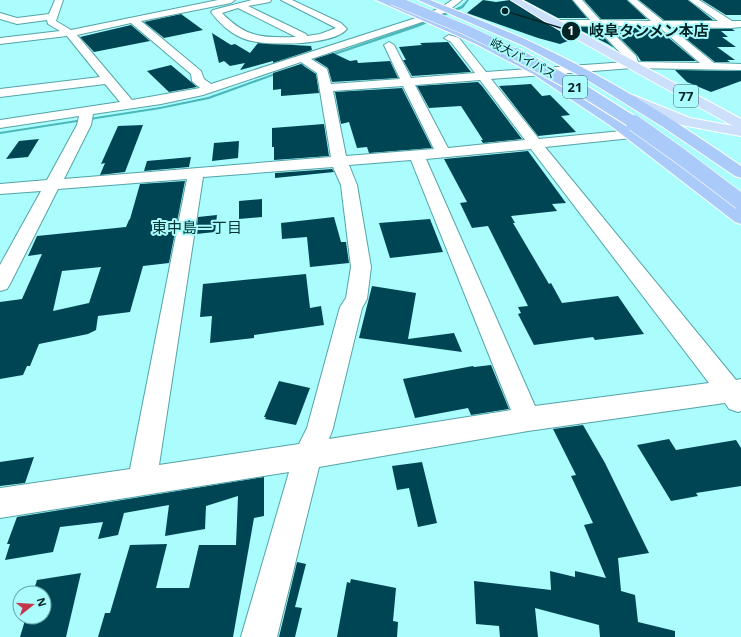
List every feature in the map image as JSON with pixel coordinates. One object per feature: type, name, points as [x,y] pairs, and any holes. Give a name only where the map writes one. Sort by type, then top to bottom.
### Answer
[{"type":"highway","name":"21","points":[[380,0],[475,21],[542,51],[621,94],[677,129],[741,173]]},
{"type":"highway","name":"岐大バイパス","points":[[393,0],[490,41],[582,90],[647,133],[741,202]]},
{"type":"highway","points":[[404,0],[435,13]]},
{"type":"highway","name":"岐大バイパス","points":[[407,0],[499,38],[565,71],[660,129],[741,185]]},
{"type":"highway","name":"21","points":[[422,0],[451,30],[505,55],[583,101],[632,134],[741,218]]},
{"type":"highway","points":[[451,30],[506,46],[505,55]]},
{"type":"main road","name":"77","points":[[515,0],[705,106],[741,124]]},
{"type":"main road","name":"77","points":[[632,65],[741,112]]},
{"type":"main road","points":[[621,94],[677,119],[702,126],[741,132]]},
{"type":"street","points":[[59,0],[51,17],[51,22],[70,33],[129,105]]},
{"type":"street","points":[[174,0],[200,17]]},
{"type":"street","points":[[0,41],[70,33],[187,9],[235,2],[267,0]]},
{"type":"street","points":[[235,2],[216,12],[246,37],[263,39],[312,39],[334,34],[342,29],[338,25],[286,0]]},
{"type":"street","points":[[307,0],[343,17]]},
{"type":"street","points":[[0,124],[86,117],[129,105],[181,96],[278,66],[307,61],[330,49],[379,34],[435,13],[458,0]]},
{"type":"street","points":[[577,0],[598,24],[632,58],[632,65]]},
{"type":"street","points":[[632,0],[712,66]]},
{"type":"street","points":[[693,0],[741,32]]},
{"type":"street","points":[[235,2],[295,34],[312,39],[330,49]]},
{"type":"street","points":[[5,5],[0,15],[17,21],[51,17]]},
{"type":"street","points":[[296,15],[310,11]]},
{"type":"street","points":[[234,28],[282,18]]},
{"type":"street","points":[[133,20],[197,73],[198,81],[209,88]]},
{"type":"street","points":[[554,23],[741,24]]},
{"type":"street","points":[[212,25],[251,49]]},
{"type":"street","points":[[365,27],[379,34]]},
{"type":"street","points":[[451,30],[455,40],[535,144],[738,396]]},
{"type":"street","points":[[389,45],[443,152]]},
{"type":"street","points":[[464,52],[489,47]]},
{"type":"street","points":[[264,58],[278,66]]},
{"type":"street","points":[[260,637],[308,456],[320,428],[351,307],[356,299],[361,267],[349,185],[339,161],[323,71],[307,61]]},
{"type":"street","points":[[326,88],[632,65],[741,67]]},
{"type":"street","points":[[0,93],[108,80]]},
{"type":"street","points":[[0,284],[54,185],[86,117]]},
{"type":"street","points":[[0,190],[196,172],[417,155],[632,134]]},
{"type":"street","points":[[417,155],[528,419]]},
{"type":"street","points":[[142,481],[196,172]]},
{"type":"street","points":[[0,502],[308,456],[528,419],[738,396]]},
{"type":"building","points":[[483,0],[496,2],[510,0],[573,39],[560,44],[538,38],[467,13]]},
{"type":"building","points":[[524,0],[572,0],[587,18],[558,18]]},
{"type":"building","points":[[584,0],[627,0],[647,19],[601,19]]},
{"type":"building","points":[[639,0],[688,0],[713,20],[664,20]]},
{"type":"building","points":[[702,0],[741,0],[741,15],[726,15]]},
{"type":"building","points":[[181,14],[203,30],[164,38],[144,22]]},
{"type":"building","points":[[131,25],[150,41],[94,52],[80,37]]},
{"type":"building","points":[[574,27],[594,27],[614,48],[608,44]]},
{"type":"building","points":[[610,28],[657,28],[696,61],[641,61]]},
{"type":"building","points":[[674,29],[732,29],[735,31],[721,31],[728,37],[722,37],[736,47],[717,47],[735,60],[727,60],[730,62],[715,62]]},
{"type":"building","points":[[212,33],[231,45],[235,44],[250,53],[258,43],[311,46],[312,50],[273,63],[273,61],[240,70],[245,63],[230,66],[224,61],[219,63]]},
{"type":"building","points":[[448,42],[471,72],[412,76],[403,60],[406,60],[399,47],[422,45],[420,43]]},
{"type":"building","points":[[333,53],[350,61],[357,60],[358,63],[390,61],[398,78],[332,82],[328,68],[314,59]]},
{"type":"building","points":[[301,64],[316,74],[319,93],[281,96],[281,89],[273,90],[273,73]]},
{"type":"building","points":[[171,65],[197,87],[169,92],[147,71]]},
{"type":"building","points":[[675,70],[741,71],[741,81],[711,92],[687,82]]},
{"type":"building","points":[[478,82],[522,139],[483,143],[481,140],[483,140],[461,106],[429,108],[417,86]]},
{"type":"building","points":[[531,84],[542,96],[550,95],[570,115],[561,116],[576,132],[538,136],[499,86]]},
{"type":"building","points":[[402,88],[432,148],[369,153],[367,147],[357,148],[349,122],[341,124],[335,92]]},
{"type":"building","points":[[324,124],[329,156],[274,160],[272,128]]},
{"type":"building","points":[[143,125],[125,172],[100,175],[105,163],[101,164],[118,126]]},
{"type":"building","points":[[39,139],[28,157],[6,159],[19,141]]},
{"type":"building","points":[[239,141],[238,158],[212,161],[214,143]]},
{"type":"building","points":[[528,151],[566,203],[552,204],[557,211],[511,216],[515,223],[513,223],[549,284],[551,283],[562,303],[618,296],[644,334],[595,340],[593,337],[534,345],[518,314],[521,313],[518,307],[528,306],[488,226],[472,228],[460,203],[467,202],[444,159]]},
{"type":"building","points":[[191,157],[189,167],[144,171],[147,161]]},
{"type":"building","points":[[332,169],[334,172],[275,178],[275,173]]},
{"type":"building","points":[[185,181],[169,263],[143,266],[130,312],[98,316],[96,330],[88,334],[39,344],[30,366],[27,366],[23,375],[0,379],[0,302],[22,299],[42,254],[28,256],[37,236],[126,227],[130,219],[140,184]],"holes":[[[101,267],[89,303],[53,311],[62,271]]]},
{"type":"building","points":[[262,199],[262,217],[239,219],[239,201]]},
{"type":"building","points":[[217,215],[215,232],[196,234],[198,217]]},
{"type":"building","points":[[334,217],[341,242],[346,242],[349,263],[310,267],[307,237],[282,239],[281,223]]},
{"type":"building","points":[[430,219],[443,252],[390,258],[379,223]]},
{"type":"building","points":[[306,274],[310,308],[321,306],[324,325],[254,335],[254,338],[210,343],[212,316],[200,317],[203,284]]},
{"type":"building","points":[[372,286],[416,293],[408,339],[454,333],[462,352],[359,338]]},
{"type":"building","points":[[491,365],[509,409],[471,415],[468,408],[415,418],[403,379],[473,366]]},
{"type":"building","points":[[279,381],[310,388],[296,425],[265,419],[266,417],[264,417]]},
{"type":"building","points":[[583,425],[605,463],[649,553],[618,558],[621,591],[635,595],[638,622],[675,631],[675,637],[600,637],[599,625],[535,608],[538,637],[500,637],[499,626],[476,624],[474,581],[551,590],[550,571],[575,577],[575,571],[606,578],[584,525],[593,523],[571,476],[576,475],[553,429]]},
{"type":"building","points":[[669,439],[676,450],[736,440],[741,448],[741,486],[696,493],[698,496],[671,501],[637,445]]},
{"type":"building","points":[[34,457],[25,483],[0,486],[0,462]]},
{"type":"building","points":[[422,462],[437,523],[418,527],[409,488],[397,490],[392,466]]},
{"type":"building","points":[[264,477],[264,516],[254,518],[233,637],[98,637],[105,613],[110,613],[130,545],[167,544],[156,588],[189,588],[199,545],[236,545],[238,496],[206,506],[205,529],[165,536],[169,505],[124,513],[118,535],[98,539],[103,522],[60,527],[53,552],[5,560],[10,544],[7,544],[17,517]]},
{"type":"building","points":[[297,562],[306,564],[295,607],[302,608],[295,637],[279,637]]},
{"type":"building","points":[[81,573],[66,637],[20,637],[24,625],[52,625],[52,585],[35,585],[37,580]]},
{"type":"building","points":[[351,579],[396,588],[393,621],[398,622],[397,637],[337,637],[347,582],[350,583]]},
{"type":"waterway","points":[[295,67],[417,26],[462,7],[468,0]]},
{"type":"waterway","points":[[0,133],[160,108],[209,98],[279,73]]},
{"type":"place","name":"岐阜タンメン本店","points":[[505,11]]},
{"type":"district","name":"東中島一丁目","points":[[197,227]]}]
